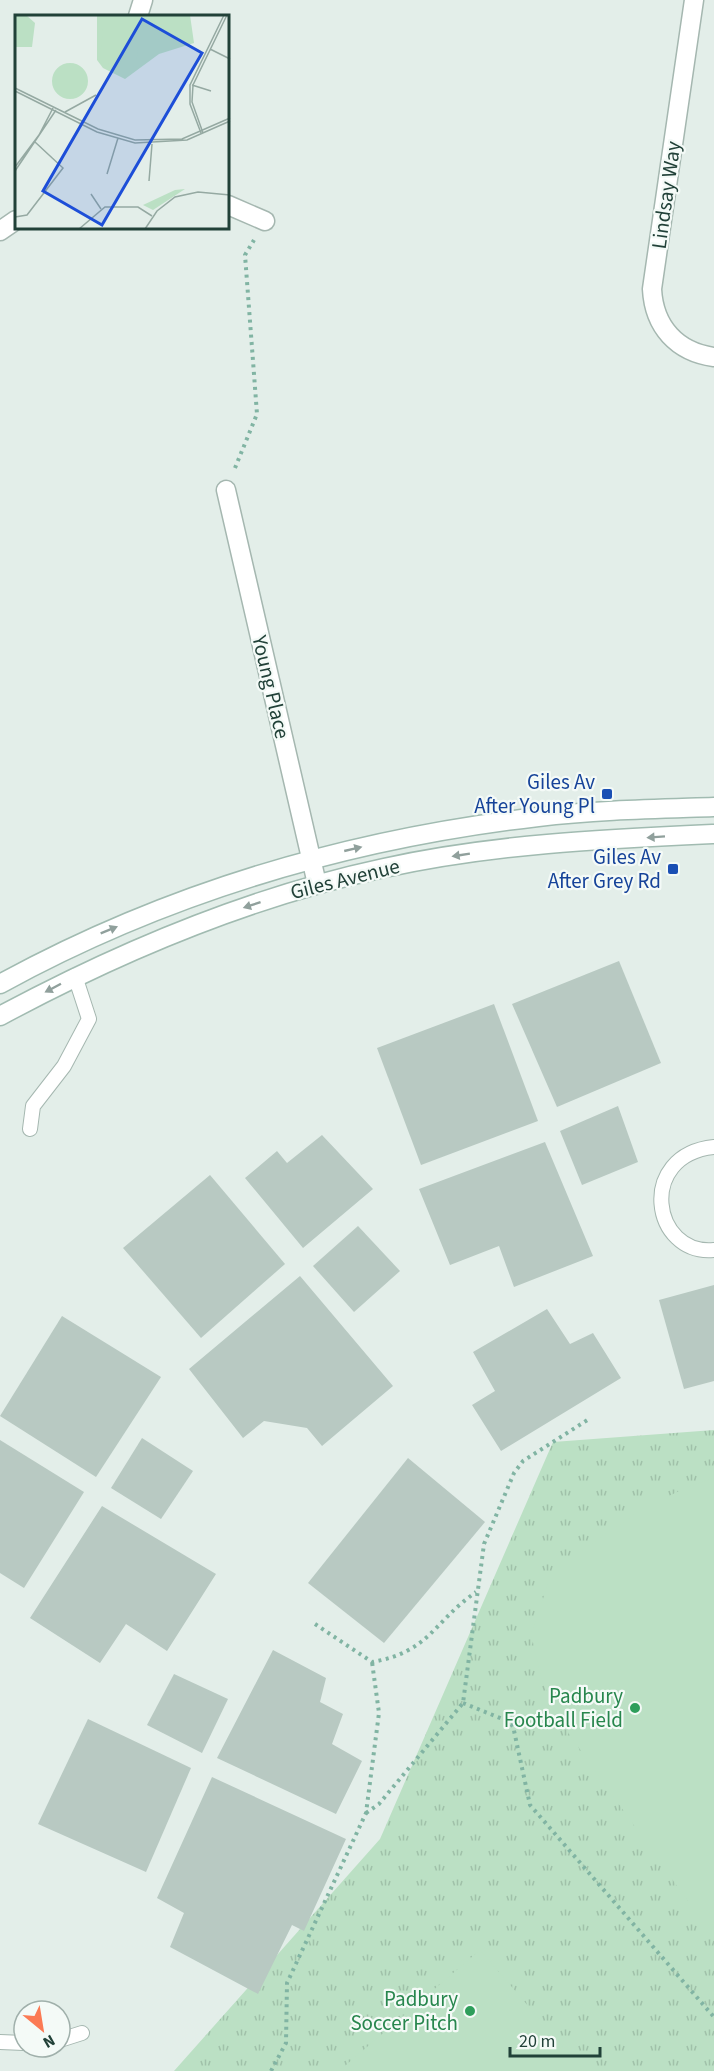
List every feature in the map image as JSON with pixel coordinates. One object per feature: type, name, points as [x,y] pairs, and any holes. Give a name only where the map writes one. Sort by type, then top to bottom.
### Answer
[{"type":"street","points":[[138,15],[143,0]]},
{"type":"street","name":"Lindsay Way","points":[[694,0],[652,302],[663,328],[673,341],[686,350],[714,357]]},
{"type":"street","points":[[230,206],[265,221]]},
{"type":"street","points":[[0,231],[15,221]]},
{"type":"street","name":"Young Place","points":[[226,490],[317,884]]},
{"type":"street","name":"Giles Avenue","points":[[0,984],[66,948],[165,907],[209,890],[310,859],[455,829],[539,817],[714,807]]},
{"type":"street","name":"Giles Avenue","points":[[0,1016],[75,976],[174,934],[317,884],[386,867],[543,844],[714,834]]},
{"type":"lane","points":[[30,1129],[33,1106],[64,1066],[89,1019],[75,976]]},
{"type":"lane","points":[[714,1147],[699,1148],[682,1156],[670,1169],[662,1185],[660,1204],[665,1221],[676,1236],[691,1246],[714,1250]]},
{"type":"lane","points":[[72,2036],[82,2033]]},
{"type":"path","points":[[226,490],[257,414],[245,255],[265,221]]},
{"type":"path","points":[[366,1813],[379,1804],[463,1703],[484,1544],[514,1473],[523,1461],[589,1419]]},
{"type":"path","points":[[315,1624],[372,1662],[394,1658],[427,1640],[458,1605],[477,1592]]},
{"type":"path","points":[[271,2071],[286,2043],[286,1983],[366,1813],[379,1713],[372,1662]]},
{"type":"path","points":[[463,1703],[505,1719],[513,1726],[530,1805],[714,2017]]},
{"type":"green space","points":[[714,1430],[714,2071],[174,2071],[380,1839],[553,1442]]},
{"type":"green space","name":"Padbury Football Field","points":[[714,1478],[714,1929],[694,1910],[569,1734],[542,1681],[531,1634],[548,1584],[585,1548],[641,1510],[687,1487]]},
{"type":"green space","name":"Padbury Soccer Pitch","points":[[480,1950],[584,2071],[339,2071]]},
{"type":"building","points":[[619,961],[661,1063],[557,1107],[512,1004]]},
{"type":"building","points":[[494,1004],[538,1121],[421,1165],[377,1048]]},
{"type":"building","points":[[618,1106],[638,1162],[582,1185],[560,1131]]},
{"type":"building","points":[[322,1135],[373,1189],[303,1248],[245,1178],[277,1151],[287,1163]]},
{"type":"building","points":[[545,1142],[593,1256],[514,1287],[499,1246],[450,1265],[419,1189]]},
{"type":"building","points":[[210,1175],[285,1264],[201,1338],[123,1248]]},
{"type":"building","points":[[358,1226],[400,1271],[354,1312],[313,1266]]},
{"type":"building","points":[[300,1276],[393,1386],[322,1446],[307,1428],[264,1421],[243,1438],[189,1369]]},
{"type":"building","points":[[714,1285],[714,1381],[684,1389],[659,1300]]},
{"type":"building","points":[[547,1309],[570,1344],[593,1333],[621,1378],[501,1451],[472,1405],[495,1391],[473,1352]]},
{"type":"building","points":[[62,1316],[161,1377],[96,1477],[0,1416]]},
{"type":"building","points":[[142,1438],[193,1471],[161,1519],[111,1488]]},
{"type":"building","points":[[0,1440],[84,1492],[24,1588],[0,1573]]},
{"type":"building","points":[[408,1458],[485,1522],[384,1643],[308,1583]]},
{"type":"building","points":[[102,1506],[216,1574],[167,1651],[126,1624],[100,1663],[30,1618]]},
{"type":"building","points":[[273,1650],[326,1678],[320,1702],[343,1714],[332,1744],[362,1761],[336,1814],[217,1758]]},
{"type":"building","points":[[174,1674],[228,1699],[202,1753],[147,1725]]},
{"type":"building","points":[[88,1719],[191,1768],[146,1872],[38,1824]]},
{"type":"building","points":[[212,1777],[346,1839],[304,1931],[292,1925],[258,1994],[170,1947],[184,1913],[157,1898]]},
{"type":"place","name":"Giles Av After Young Pl","points":[[607,794]]},
{"type":"place","name":"Giles Av After Grey Rd","points":[[673,869]]},
{"type":"place","name":"Padbury Football Field","points":[[635,1708]]},
{"type":"place","name":"Padbury Soccer Pitch","points":[[470,2011]]}]
